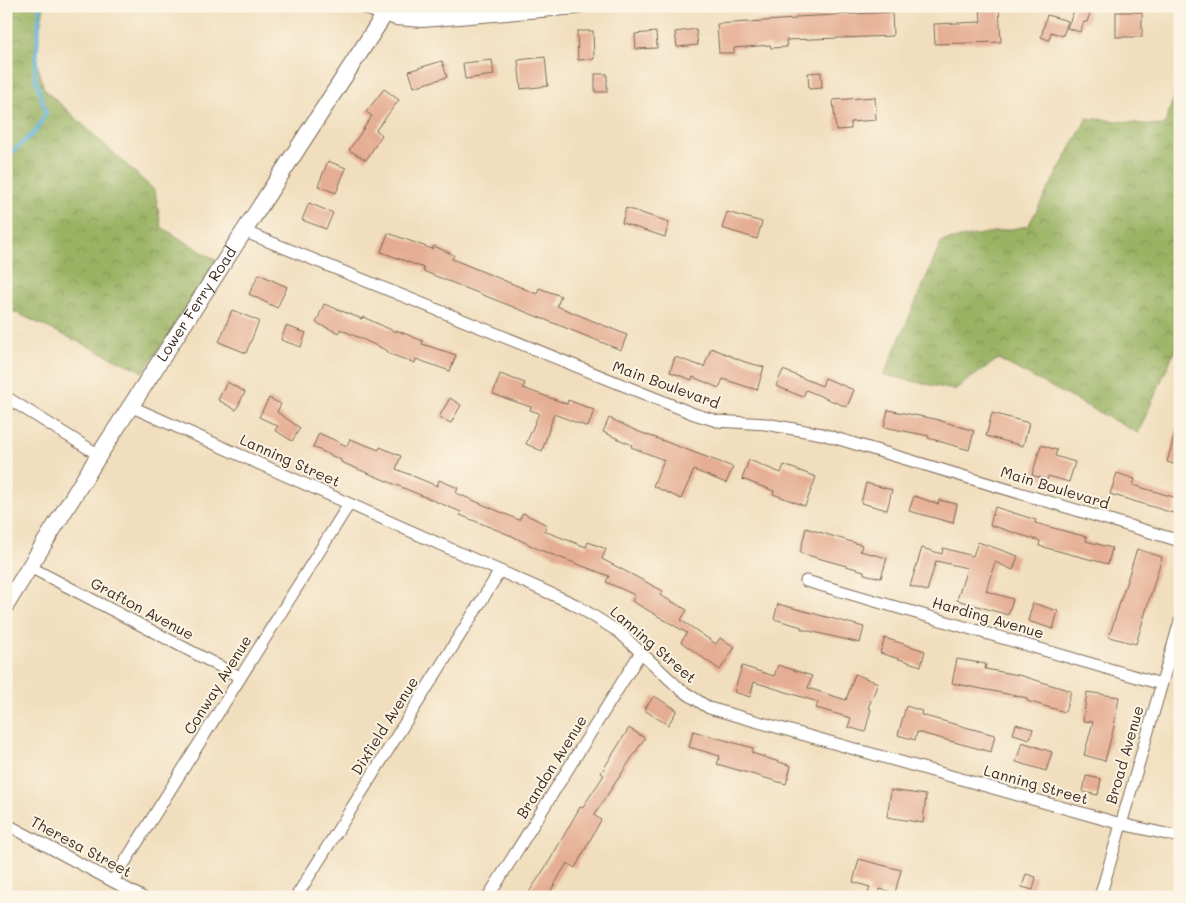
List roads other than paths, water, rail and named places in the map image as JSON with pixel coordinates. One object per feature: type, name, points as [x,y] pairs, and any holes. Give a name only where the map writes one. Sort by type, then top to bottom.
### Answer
[{"type":"street","points":[[366,6],[422,19],[577,6]]},
{"type":"street","name":"Lower Ferry Road","points":[[6,605],[130,406],[388,10]]},
{"type":"street","name":"Main Boulevard","points":[[243,231],[694,414],[716,421],[766,424],[822,434],[1180,541]]},
{"type":"street","points":[[6,397],[99,455]]},
{"type":"street","name":"Lanning Street","points":[[130,406],[574,604],[597,617],[641,652],[694,700],[717,710],[1121,824],[1180,838]]},
{"type":"street","name":"Conway Avenue","points":[[113,881],[349,504]]},
{"type":"street","name":"Grafton Avenue","points":[[30,567],[240,677]]},
{"type":"street","name":"Dixfield Avenue","points":[[296,897],[500,571]]},
{"type":"street","name":"Harding Avenue","points":[[806,581],[1161,684]]},
{"type":"street","name":"Broad Avenue","points":[[1100,897],[1180,622]]},
{"type":"street","name":"Brandon Avenue","points":[[488,897],[641,652]]},
{"type":"street","name":"Theresa Street","points":[[6,824],[142,897]]},
{"type":"waterway","points":[[6,157],[35,132],[46,113],[35,77],[40,6]]}]
